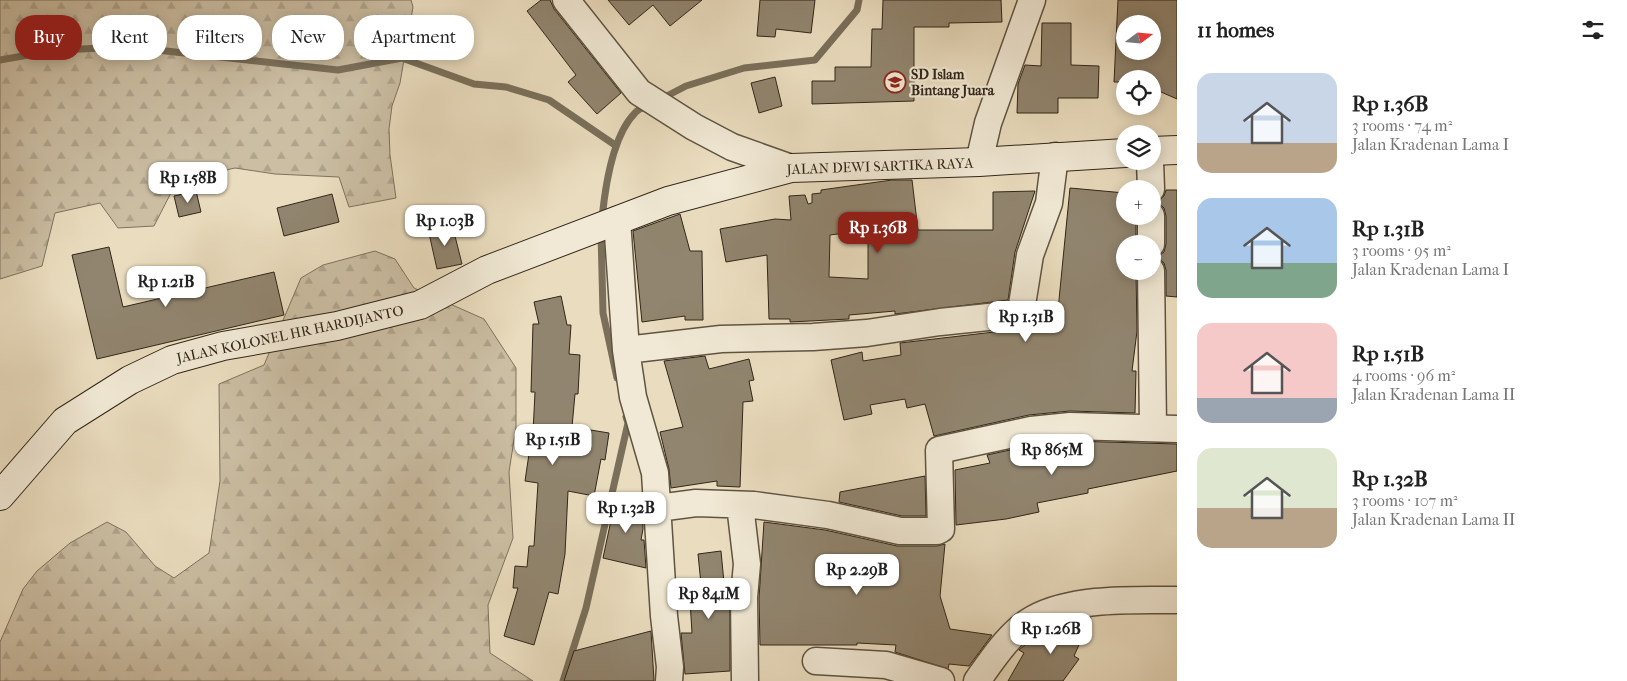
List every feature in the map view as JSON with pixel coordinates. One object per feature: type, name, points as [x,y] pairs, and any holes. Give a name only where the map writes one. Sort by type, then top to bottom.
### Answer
[{"type":"main road","points":[[1161,151],[1177,150]]},
{"type":"main road","name":"JALAN DEWI SARTIKA RAYA","points":[[420,305],[487,270],[574,235],[668,201],[790,168],[979,162],[1116,153]]},
{"type":"main road","name":"JALAN KOLONEL HR HARDIJANTO","points":[[0,496],[65,421],[130,380],[172,360],[223,346],[337,326],[420,305]]},
{"type":"street","points":[[566,0],[639,92],[663,109],[732,147],[790,168]]},
{"type":"street","points":[[979,162],[988,123],[1032,0]]},
{"type":"street","points":[[626,350],[721,339],[813,337],[866,333],[940,322],[1018,314],[1021,311],[1030,255],[1049,204],[1055,156]]},
{"type":"street","points":[[614,221],[626,350],[633,397],[655,473],[660,569],[670,667],[669,681]]},
{"type":"street","points":[[658,508],[696,503],[740,505],[828,515],[900,531],[941,529],[939,450],[1031,430],[1070,426],[1165,428],[1152,280]]},
{"type":"street","points":[[740,505],[747,564],[744,597],[745,681]]},
{"type":"street","points":[[977,681],[1016,632],[1034,619],[1065,608],[1101,602],[1177,600]]},
{"type":"street","points":[[816,661],[886,665],[941,681]]},
{"type":"green space","points":[[0,0],[411,0],[413,7],[412,15],[354,15],[354,60],[404,60],[400,83],[392,106],[389,129],[390,155],[396,198],[349,207],[339,177],[275,174],[235,168],[177,181],[154,226],[118,228],[100,203],[55,213],[42,266],[0,279]]},
{"type":"green space","points":[[375,251],[395,259],[414,288],[484,319],[516,368],[516,427],[509,472],[513,538],[488,605],[490,653],[533,681],[0,681],[0,642],[23,589],[37,571],[70,543],[107,522],[126,532],[155,566],[174,578],[209,553],[220,481],[219,384],[264,365],[301,278],[323,265]]},
{"type":"building","points":[[541,0],[550,0],[554,9],[621,93],[597,114],[568,82],[576,75],[527,11]]},
{"type":"building","points":[[608,0],[702,0],[670,26],[653,5],[629,25]]},
{"type":"building","points":[[760,0],[815,0],[811,33],[776,29],[775,37],[757,36]]},
{"type":"building","points":[[883,0],[1001,0],[1002,22],[949,23],[949,27],[914,27],[914,101],[812,104],[812,81],[835,81],[835,67],[871,67],[872,29],[882,29]]},
{"type":"building","points":[[1118,0],[1177,0],[1177,99],[1161,92],[1161,70],[1116,70],[1116,82],[1114,82],[1116,41],[1116,60],[1161,60],[1161,15],[1117,15]]},
{"type":"building","points":[[1042,23],[1071,23],[1071,65],[1099,66],[1098,98],[1058,98],[1058,113],[1017,113],[1018,84],[1025,65],[1041,66]]},
{"type":"building","points":[[775,77],[782,106],[759,113],[751,83]]},
{"type":"building","points":[[892,180],[912,180],[918,230],[993,230],[993,192],[1035,191],[1015,252],[1008,300],[895,314],[895,311],[849,315],[849,319],[790,322],[790,319],[769,319],[767,255],[726,262],[720,229],[775,219],[791,220],[789,196],[805,195],[808,204],[812,203],[812,194],[821,193],[821,190]],"holes":[[[868,230],[868,279],[829,277],[830,235]]]},
{"type":"building","points":[[1070,188],[1116,192],[1116,225],[1136,225],[1136,235],[1116,235],[1116,280],[1136,280],[1137,331],[1132,371],[1136,371],[1135,413],[1070,411],[1029,415],[934,436],[925,404],[907,408],[905,399],[870,405],[872,414],[844,420],[831,360],[862,352],[863,361],[901,355],[900,343],[1020,329],[1032,322],[1037,305],[1037,309],[1058,310]]},
{"type":"building","points":[[1166,190],[1177,190],[1177,297],[1166,296],[1166,270],[1161,260],[1161,254],[1164,252],[1166,244],[1166,216],[1164,208],[1161,205],[1161,199]]},
{"type":"building","points":[[196,191],[201,212],[179,217],[174,196]]},
{"type":"building","points":[[332,194],[339,222],[284,236],[277,208]]},
{"type":"building","points":[[680,214],[690,251],[702,251],[703,320],[685,320],[685,316],[642,322],[633,231]]},
{"type":"building","points":[[452,224],[462,264],[437,269],[428,229]]},
{"type":"building","points":[[109,247],[123,307],[274,272],[284,315],[97,359],[72,255]]},
{"type":"building","points":[[561,296],[567,325],[571,325],[569,354],[580,355],[578,394],[575,394],[572,427],[609,433],[605,460],[601,459],[594,496],[568,491],[565,554],[558,594],[549,592],[534,645],[504,636],[518,588],[513,588],[515,566],[527,567],[529,546],[534,546],[538,483],[525,481],[529,454],[532,454],[535,392],[531,392],[533,324],[539,324],[534,302]]},
{"type":"building","points":[[705,356],[709,369],[749,359],[754,380],[749,381],[753,401],[743,402],[740,487],[717,486],[717,481],[671,488],[669,469],[660,432],[683,427],[664,361]]},
{"type":"building","points":[[1071,441],[1177,444],[1177,471],[1088,489],[1088,493],[1037,503],[1039,512],[1006,519],[956,525],[955,470],[990,463],[987,455],[1033,445]]},
{"type":"building","points":[[925,476],[926,516],[902,516],[839,502],[840,492]]},
{"type":"building","points":[[616,497],[642,503],[643,529],[641,540],[644,540],[646,568],[603,558]]},
{"type":"building","points":[[764,522],[825,530],[897,546],[937,546],[945,544],[940,596],[950,629],[992,635],[969,666],[949,664],[948,669],[895,652],[896,645],[857,643],[857,645],[760,645],[759,598]]},
{"type":"building","points":[[721,551],[724,583],[730,582],[730,671],[685,674],[681,633],[692,633],[689,585],[701,584],[698,554]]},
{"type":"building","points":[[1091,618],[1074,656],[1079,659],[1063,681],[1008,681],[1024,653],[1019,650],[1034,637],[1051,646],[1059,624]]},
{"type":"building","points":[[651,631],[654,681],[564,681],[574,651]]},
{"type":"waterway","points":[[661,99],[686,86],[744,68],[815,60],[857,10],[859,0]]},
{"type":"waterway","points":[[0,60],[56,50],[130,47],[338,70],[402,58],[474,84],[506,87],[549,100],[615,145]]},
{"type":"waterway","points":[[602,219],[605,193],[615,148],[627,123],[636,112],[649,105]]},
{"type":"waterway","points":[[601,233],[603,313],[617,378]]},
{"type":"waterway","points":[[563,681],[586,608],[628,423],[626,417]]},
{"type":"place","name":"SD Islam Bintang Juara","points":[[895,82]]}]
